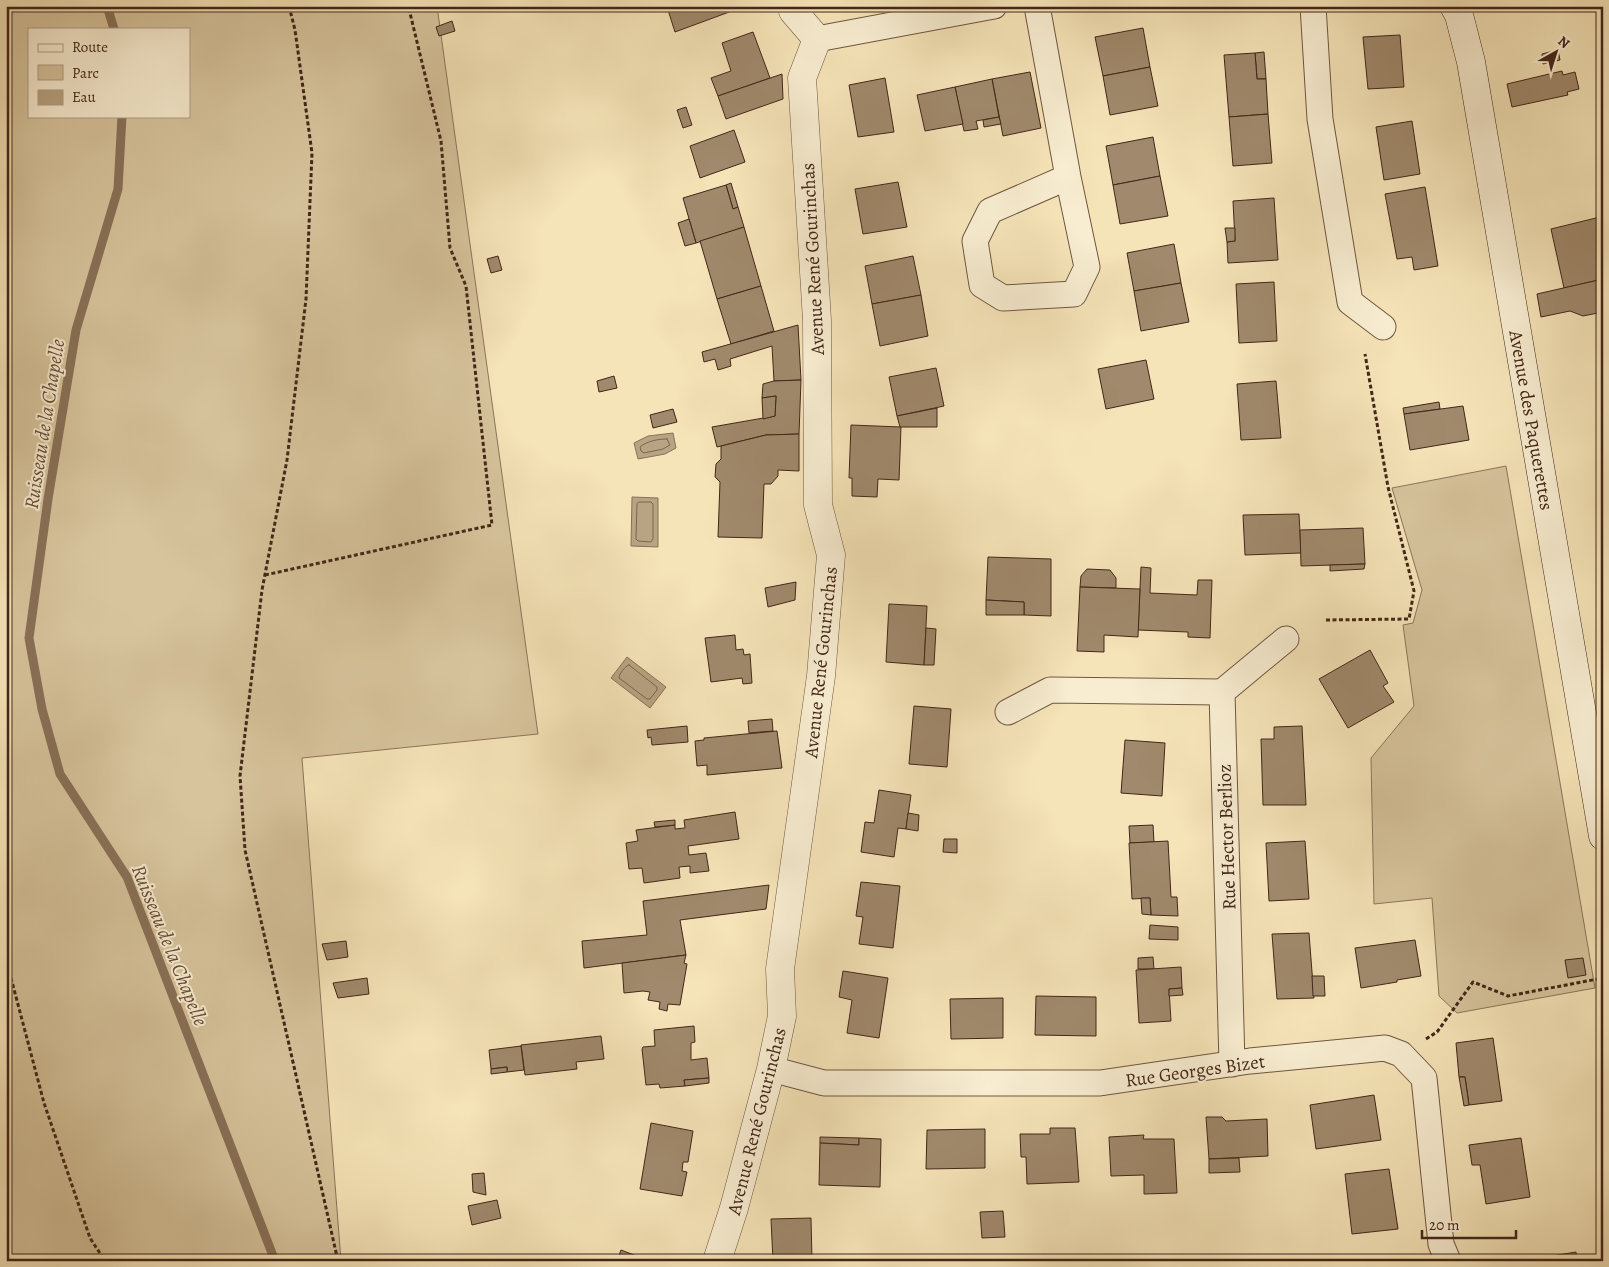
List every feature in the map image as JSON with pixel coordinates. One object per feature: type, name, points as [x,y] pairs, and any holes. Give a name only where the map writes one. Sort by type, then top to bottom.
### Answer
[{"type":"street","points":[[792,6],[793,11],[817,39],[994,6]]},
{"type":"street","points":[[1037,6],[1068,177],[1087,267],[1074,294],[1003,298],[982,285],[975,241],[990,211],[1068,177]]},
{"type":"street","points":[[1313,6],[1320,120],[1350,302],[1383,327]]},
{"type":"street","name":"Avenue des Paquerettes","points":[[1454,6],[1459,15],[1471,62],[1603,836]]},
{"type":"street","name":"Avenue René Gourinchas","points":[[717,1261],[734,1208],[771,1069],[782,1016],[780,969],[821,676],[831,555],[818,505],[817,320],[802,78],[817,39]]},
{"type":"street","points":[[1008,712],[1050,690],[1222,692],[1286,639]]},
{"type":"street","name":"Rue Hector Berlioz","points":[[1222,692],[1232,1064]]},
{"type":"street","name":"Rue Georges Bizet","points":[[771,1069],[824,1083],[1100,1083],[1250,1061],[1385,1048],[1401,1054]]},
{"type":"street","points":[[1401,1054],[1424,1078],[1441,1244],[1448,1261]]},
{"type":"path","points":[[289,6],[295,30],[312,153],[306,289],[287,460],[264,575],[240,776],[245,850],[338,1261]]},
{"type":"path","points":[[264,575],[492,526],[466,286],[450,248],[441,141],[407,6]]},
{"type":"path","points":[[1326,620],[1409,619],[1414,591],[1388,486],[1365,354]]},
{"type":"path","points":[[6,959],[44,1103],[90,1238],[105,1261]]},
{"type":"path","points":[[1401,1054],[1437,1032],[1473,982],[1508,996],[1603,978]]},
{"type":"green space","points":[[6,6],[437,6],[538,734],[302,758],[341,1261],[6,1261]]},
{"type":"green space","points":[[1506,466],[1595,988],[1457,1013],[1439,996],[1432,898],[1374,904],[1371,758],[1414,706],[1403,625],[1413,623],[1422,590],[1392,488]]},
{"type":"water","points":[[673,433],[676,448],[665,454],[638,459],[634,443],[648,436]]},
{"type":"water","points":[[632,497],[658,498],[658,547],[631,546]]},
{"type":"water","points":[[627,657],[666,687],[650,708],[611,678]]},
{"type":"building","points":[[679,6],[739,6],[740,8],[675,32],[668,10]]},
{"type":"building","points":[[452,21],[455,31],[439,36],[436,27]]},
{"type":"building","points":[[1143,28],[1150,67],[1103,76],[1095,37]]},
{"type":"building","points":[[753,32],[770,78],[718,96],[711,78],[731,71],[722,43]]},
{"type":"building","points":[[1400,35],[1404,87],[1368,89],[1363,37]]},
{"type":"building","points":[[1558,50],[1560,60],[1543,64],[1542,54]]},
{"type":"building","points":[[1264,52],[1266,79],[1257,79],[1255,53]]},
{"type":"building","points":[[1255,53],[1257,79],[1266,79],[1268,114],[1229,117],[1224,55]]},
{"type":"building","points":[[1150,67],[1158,106],[1110,115],[1103,76]]},
{"type":"building","points":[[1562,71],[1563,75],[1575,72],[1579,89],[1567,92],[1568,95],[1512,107],[1507,84]]},
{"type":"building","points":[[1030,72],[1041,128],[1003,136],[992,79]]},
{"type":"building","points":[[782,74],[783,99],[726,119],[718,96]]},
{"type":"building","points":[[885,78],[894,132],[858,137],[849,85]]},
{"type":"building","points":[[992,79],[999,117],[976,121],[978,129],[964,131],[955,87]]},
{"type":"building","points":[[955,87],[963,124],[925,131],[917,95]]},
{"type":"building","points":[[686,107],[692,125],[683,128],[677,110]]},
{"type":"building","points":[[1268,114],[1272,163],[1233,166],[1229,117]]},
{"type":"building","points":[[999,117],[1001,124],[984,127],[983,120]]},
{"type":"building","points":[[1412,121],[1420,174],[1384,180],[1376,127]]},
{"type":"building","points":[[734,130],[745,162],[700,178],[690,146]]},
{"type":"building","points":[[1153,137],[1160,176],[1113,185],[1106,146]]},
{"type":"building","points":[[1160,176],[1168,216],[1120,224],[1113,185]]},
{"type":"building","points":[[898,182],[907,227],[863,234],[855,189]]},
{"type":"building","points":[[731,183],[738,207],[733,209],[726,185]]},
{"type":"building","points":[[726,185],[733,209],[738,207],[744,227],[696,243],[683,198]]},
{"type":"building","points":[[1425,187],[1438,266],[1414,270],[1412,257],[1397,259],[1385,194]]},
{"type":"building","points":[[1274,198],[1278,260],[1228,263],[1227,242],[1235,241],[1233,201]]},
{"type":"building","points":[[1600,217],[1603,229],[1603,279],[1564,288],[1551,229]]},
{"type":"building","points":[[689,219],[696,243],[685,246],[678,223]]},
{"type":"building","points":[[744,227],[761,286],[717,299],[700,241]]},
{"type":"building","points":[[1225,228],[1235,228],[1235,241],[1227,242]]},
{"type":"building","points":[[1174,244],[1181,283],[1134,291],[1127,253]]},
{"type":"building","points":[[498,256],[502,270],[491,273],[487,259]]},
{"type":"building","points":[[913,256],[921,295],[872,304],[865,266]]},
{"type":"building","points":[[1603,279],[1603,312],[1583,316],[1570,311],[1541,317],[1537,294]]},
{"type":"building","points":[[1274,282],[1277,341],[1239,343],[1236,284]]},
{"type":"building","points":[[1181,283],[1189,322],[1141,331],[1134,291]]},
{"type":"building","points":[[761,286],[774,331],[731,344],[717,299]]},
{"type":"building","points":[[921,295],[928,336],[880,346],[872,304]]},
{"type":"building","points":[[798,325],[801,380],[774,381],[772,346],[730,359],[731,366],[718,370],[715,359],[704,362],[702,352]]},
{"type":"building","points":[[1146,360],[1154,399],[1106,409],[1098,369]]},
{"type":"building","points":[[936,368],[944,406],[897,416],[889,377]]},
{"type":"building","points":[[614,376],[617,388],[599,392],[597,381]]},
{"type":"building","points":[[801,380],[799,434],[766,435],[717,447],[712,427],[775,416],[776,396],[762,398],[763,384],[774,381]]},
{"type":"building","points":[[1276,381],[1281,438],[1241,440],[1237,384]]},
{"type":"building","points":[[776,396],[775,416],[763,419],[762,398]]},
{"type":"building","points":[[1439,402],[1440,409],[1404,414],[1403,408]]},
{"type":"building","points":[[1463,406],[1469,440],[1410,450],[1404,414]]},
{"type":"building","points":[[937,408],[937,427],[900,427],[897,416]]},
{"type":"building","points":[[673,409],[677,422],[653,428],[650,415]]},
{"type":"building","points":[[851,425],[901,427],[899,480],[878,479],[877,497],[852,496],[852,478],[849,478]]},
{"type":"building","points":[[799,434],[799,471],[778,470],[778,476],[771,484],[764,484],[762,538],[718,537],[720,482],[715,477],[716,464],[721,459],[721,446],[766,435]]},
{"type":"building","points":[[1299,514],[1301,553],[1245,555],[1243,515]]},
{"type":"building","points":[[1363,528],[1365,564],[1301,566],[1300,530]]},
{"type":"building","points":[[988,557],[1051,559],[1051,616],[1024,615],[1024,602],[986,600]]},
{"type":"building","points":[[1365,564],[1364,569],[1330,571],[1330,565]]},
{"type":"building","points":[[1141,567],[1151,568],[1150,593],[1197,595],[1198,580],[1212,580],[1210,638],[1188,637],[1188,632],[1138,630]]},
{"type":"building","points":[[1087,569],[1110,570],[1116,578],[1116,588],[1080,587],[1081,576]]},
{"type":"building","points":[[796,582],[795,600],[768,607],[765,588]]},
{"type":"building","points":[[1080,587],[1140,589],[1138,637],[1104,635],[1104,652],[1077,651]]},
{"type":"building","points":[[986,600],[1024,602],[1024,615],[986,615]]},
{"type":"building","points":[[889,604],[927,606],[924,665],[886,662]]},
{"type":"building","points":[[926,628],[936,629],[934,665],[924,665]]},
{"type":"building","points":[[735,635],[736,650],[743,649],[744,655],[750,654],[752,683],[743,684],[742,678],[711,682],[705,638]]},
{"type":"building","points":[[1370,650],[1388,683],[1383,686],[1394,702],[1348,728],[1319,679]]},
{"type":"building","points":[[914,706],[951,709],[947,767],[909,764]]},
{"type":"building","points":[[772,719],[773,731],[749,733],[748,721]]},
{"type":"building","points":[[687,726],[688,742],[652,745],[651,737],[648,738],[647,730]]},
{"type":"building","points":[[1302,726],[1306,805],[1263,805],[1261,739],[1274,739],[1274,727]]},
{"type":"building","points":[[777,731],[782,768],[707,775],[707,765],[697,766],[695,741],[704,740],[704,738]]},
{"type":"building","points":[[1125,740],[1165,743],[1162,796],[1121,793]]},
{"type":"building","points":[[879,790],[911,795],[906,829],[898,828],[894,857],[861,852],[865,822],[874,823]]},
{"type":"building","points":[[735,812],[739,839],[688,846],[689,855],[706,853],[709,871],[690,873],[690,866],[679,867],[680,878],[644,883],[642,868],[629,869],[626,843],[638,841],[636,830],[675,825],[675,829],[685,828],[684,820]]},
{"type":"building","points":[[908,813],[919,815],[918,831],[906,829]]},
{"type":"building","points":[[675,820],[675,825],[655,827],[654,822]]},
{"type":"building","points":[[1153,825],[1154,842],[1130,843],[1129,826]]},
{"type":"building","points":[[944,839],[957,839],[957,853],[943,852]]},
{"type":"building","points":[[1168,841],[1171,897],[1177,897],[1178,916],[1151,915],[1150,898],[1132,899],[1129,843]]},
{"type":"building","points":[[1305,841],[1309,899],[1269,901],[1266,843]]},
{"type":"building","points":[[861,882],[900,886],[893,948],[859,944],[863,917],[856,916]]},
{"type":"building","points":[[769,885],[766,909],[680,920],[686,955],[584,968],[582,941],[647,935],[643,901]]},
{"type":"building","points":[[1141,898],[1150,898],[1151,915],[1142,914]]},
{"type":"building","points":[[1150,925],[1178,927],[1178,940],[1149,939]]},
{"type":"building","points":[[1309,933],[1314,998],[1277,999],[1272,934]]},
{"type":"building","points":[[1415,940],[1421,976],[1361,988],[1355,948]]},
{"type":"building","points":[[346,941],[348,957],[327,960],[322,944]]},
{"type":"building","points":[[686,955],[684,963],[687,964],[680,1005],[668,1004],[667,1011],[659,1009],[660,1002],[648,1000],[650,992],[624,993],[622,963]]},
{"type":"building","points":[[1153,957],[1154,969],[1138,969],[1138,958]]},
{"type":"building","points":[[1583,958],[1586,975],[1568,978],[1565,960]]},
{"type":"building","points":[[1181,967],[1182,988],[1169,989],[1171,1021],[1139,1023],[1136,970]]},
{"type":"building","points":[[843,971],[888,978],[879,1038],[847,1033],[852,1000],[839,997]]},
{"type":"building","points":[[1312,976],[1324,976],[1325,996],[1313,996]]},
{"type":"building","points":[[367,978],[369,994],[338,998],[333,983]]},
{"type":"building","points":[[1182,988],[1183,995],[1169,996],[1169,989]]},
{"type":"building","points":[[1036,996],[1096,997],[1096,1036],[1035,1035]]},
{"type":"building","points":[[1003,998],[1003,1038],[951,1039],[950,999]]},
{"type":"building","points":[[694,1026],[695,1042],[691,1043],[691,1060],[707,1058],[709,1078],[684,1080],[685,1086],[660,1088],[659,1084],[646,1085],[642,1049],[643,1047],[655,1046],[654,1030]]},
{"type":"building","points":[[601,1036],[604,1059],[576,1062],[577,1069],[525,1075],[521,1045]]},
{"type":"building","points":[[1493,1038],[1502,1101],[1469,1105],[1465,1077],[1459,1077],[1456,1043]]},
{"type":"building","points":[[521,1046],[524,1070],[507,1072],[507,1067],[491,1069],[489,1050]]},
{"type":"building","points":[[507,1067],[507,1072],[491,1074],[491,1069]]},
{"type":"building","points":[[1459,1077],[1465,1077],[1469,1105],[1464,1106]]},
{"type":"building","points":[[709,1078],[709,1083],[685,1086],[684,1080]]},
{"type":"building","points":[[1374,1095],[1381,1140],[1316,1149],[1310,1105]]},
{"type":"building","points":[[1206,1117],[1222,1117],[1226,1121],[1267,1119],[1268,1156],[1209,1159]]},
{"type":"building","points":[[651,1123],[693,1131],[688,1162],[683,1162],[682,1171],[687,1172],[682,1196],[640,1189]]},
{"type":"building","points":[[1050,1128],[1075,1128],[1079,1182],[1027,1184],[1026,1157],[1021,1157],[1020,1134],[1050,1134]]},
{"type":"building","points":[[985,1129],[985,1168],[926,1169],[927,1130]]},
{"type":"building","points":[[1144,1135],[1143,1139],[1174,1139],[1177,1193],[1144,1194],[1144,1175],[1111,1176],[1109,1137]]},
{"type":"building","points":[[820,1137],[859,1138],[859,1145],[820,1143]]},
{"type":"building","points":[[859,1138],[881,1139],[880,1187],[819,1185],[820,1143],[859,1145]]},
{"type":"building","points":[[1521,1138],[1530,1197],[1486,1204],[1480,1165],[1472,1165],[1469,1145]]},
{"type":"building","points":[[1239,1158],[1240,1172],[1209,1173],[1209,1159]]},
{"type":"building","points":[[1389,1169],[1398,1229],[1352,1234],[1345,1174]]},
{"type":"building","points":[[484,1173],[486,1195],[473,1192],[472,1174]]},
{"type":"building","points":[[497,1200],[501,1218],[472,1225],[468,1206]]},
{"type":"building","points":[[1003,1211],[1005,1237],[982,1238],[980,1212]]},
{"type":"building","points":[[811,1218],[812,1261],[773,1261],[771,1219]]},
{"type":"building","points":[[621,1250],[650,1261],[617,1261]]},
{"type":"building","points":[[1576,1252],[1577,1261],[1521,1261]]},
{"type":"building","points":[[1293,1257],[1293,1261],[1230,1261],[1230,1260]]},
{"type":"waterway","name":"Ruisseau de la Chapelle","points":[[107,6],[114,28]]},
{"type":"waterway","name":"Ruisseau de la Chapelle","points":[[122,118],[118,189],[76,330],[48,499],[29,638],[42,709],[60,774],[127,877],[275,1261]]}]
